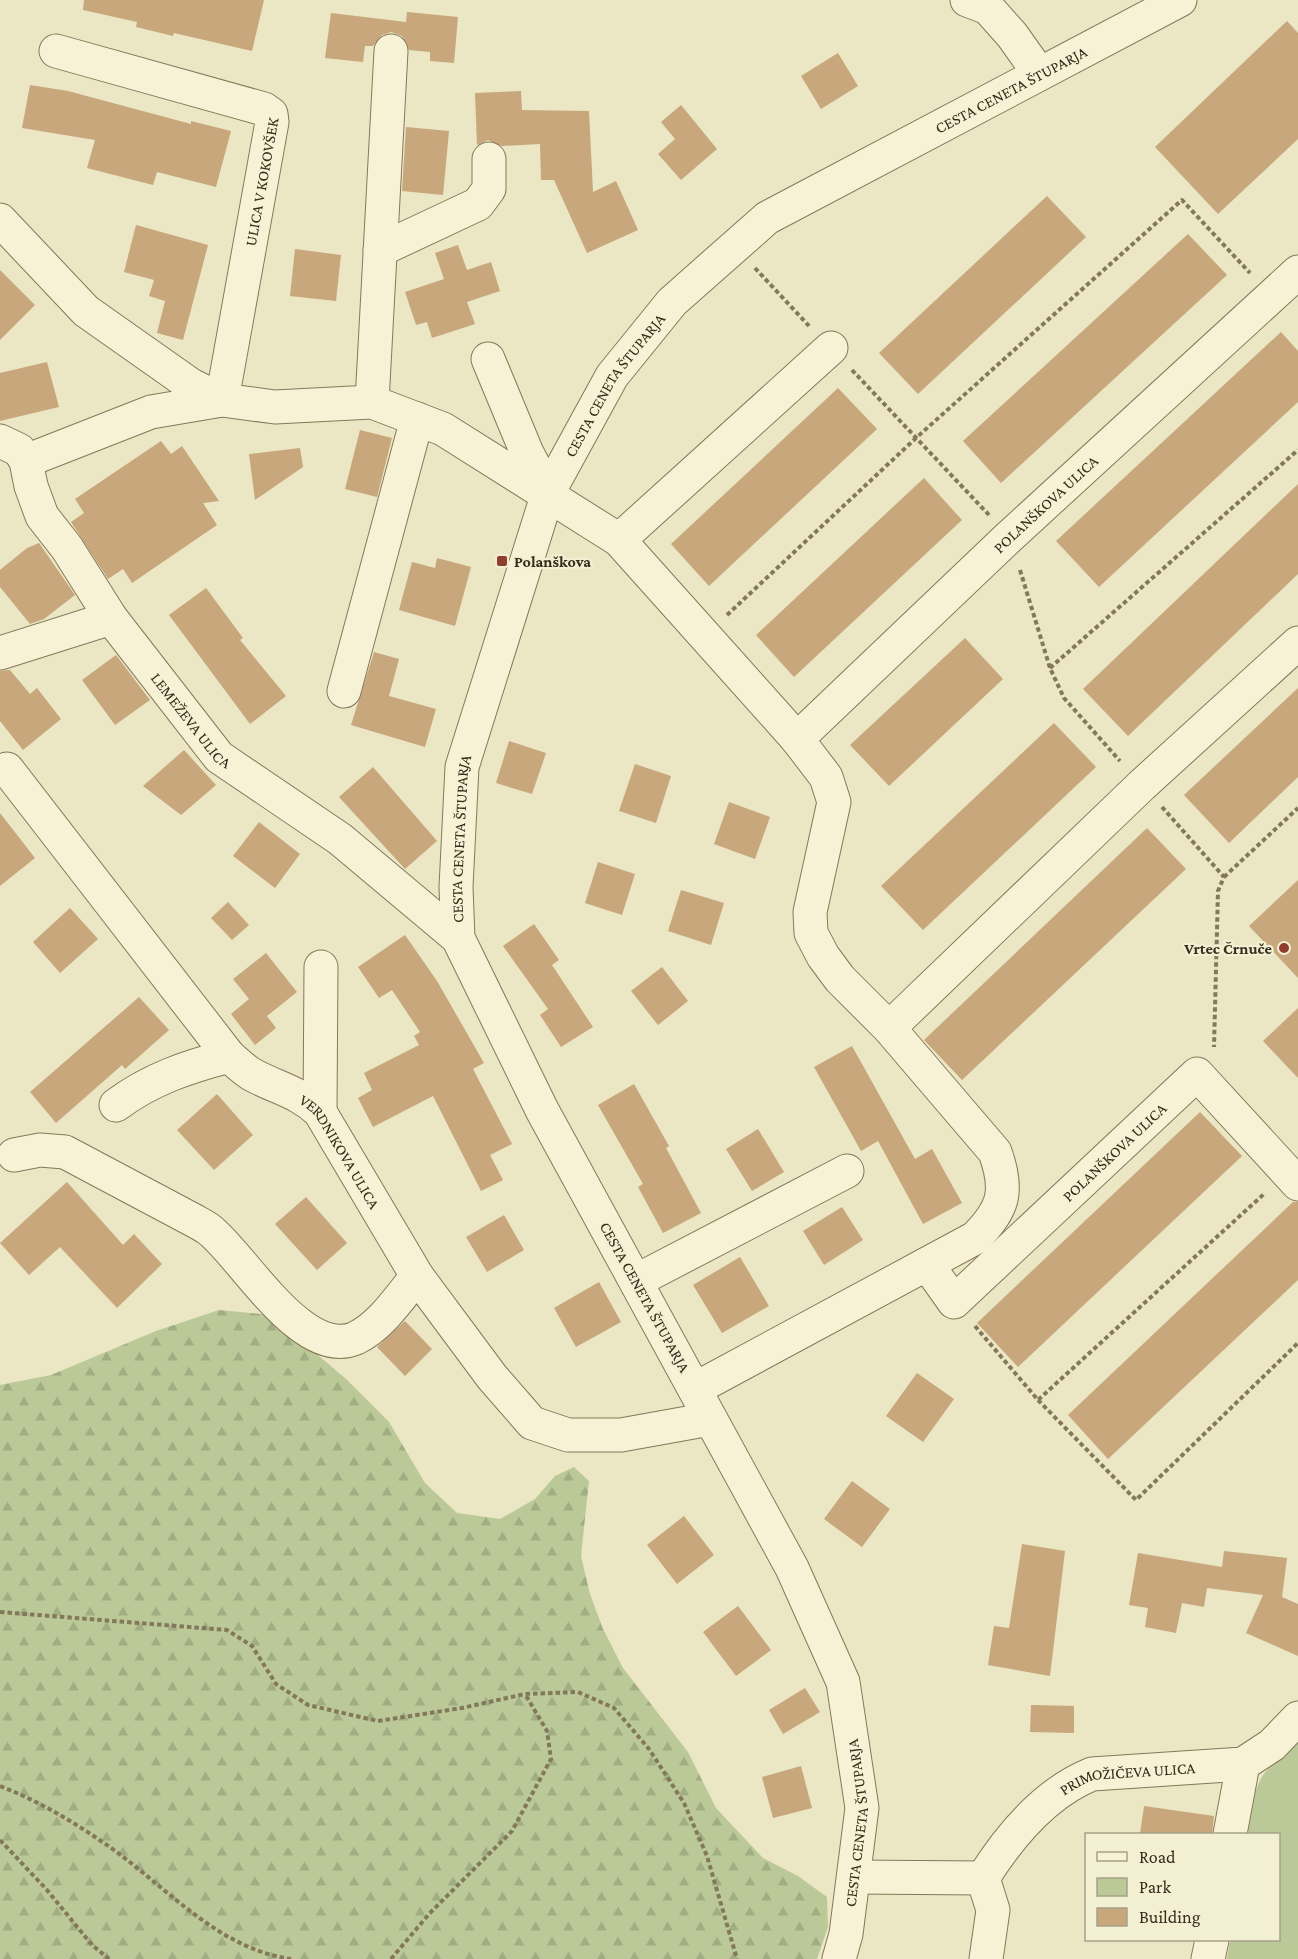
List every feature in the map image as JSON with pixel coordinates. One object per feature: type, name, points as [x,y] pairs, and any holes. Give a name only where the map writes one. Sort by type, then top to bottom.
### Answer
[{"type":"street","points":[[967,0],[988,8],[1012,35],[1039,73]]},
{"type":"street","name":"CESTA CENETA ŠTUPARJA","points":[[839,1959],[846,1934],[862,1808],[843,1682],[792,1568],[542,1110],[458,938],[456,887],[462,767],[548,493],[612,376],[672,302],[767,218],[1179,0]]},
{"type":"street","name":"ULICA V KOKOVŠEK","points":[[56,51],[264,109],[271,114],[272,122],[222,400]]},
{"type":"street","points":[[372,402],[391,51]]},
{"type":"street","points":[[380,250],[478,204],[489,189],[489,159]]},
{"type":"street","points":[[0,220],[86,311],[191,385],[222,400]]},
{"type":"street","name":"POLANŠKOVA ULICA","points":[[797,739],[1009,537],[1298,272]]},
{"type":"street","points":[[619,540],[831,348]]},
{"type":"street","points":[[488,359],[523,444],[548,493]]},
{"type":"street","points":[[0,441],[19,450],[27,461],[151,412],[222,400],[275,407],[372,402],[443,429],[548,493],[619,540],[797,739],[826,777],[834,802],[810,912],[811,933],[823,956],[840,979],[889,1028],[995,1152],[1003,1173],[1003,1198],[995,1218],[975,1238],[695,1389]]},
{"type":"street","points":[[344,691],[417,419]]},
{"type":"street","name":"LEMEŽEVA ULICA","points":[[27,461],[31,486],[42,516],[67,548],[111,618],[219,757],[340,839],[458,938]]},
{"type":"street","points":[[0,653],[111,618]]},
{"type":"street","points":[[889,1028],[1142,785],[1298,643]]},
{"type":"street","name":"VERDNIKOVA ULICA","points":[[7,769],[229,1056],[251,1074],[285,1087],[309,1101],[320,1112],[417,1276],[492,1377],[532,1422],[568,1436],[621,1435],[710,1419]]},
{"type":"street","points":[[320,1112],[321,967]]},
{"type":"street","points":[[116,1106],[153,1080],[187,1067],[229,1056]]},
{"type":"street","points":[[1197,1074],[1293,1178]]},
{"type":"street","name":"POLANŠKOVA ULICA","points":[[954,1302],[1197,1074]]},
{"type":"street","points":[[14,1155],[40,1150],[65,1152],[193,1220],[212,1232],[282,1310],[312,1334],[342,1342],[357,1337],[374,1326],[417,1276]]},
{"type":"street","points":[[636,1281],[847,1171]]},
{"type":"street","points":[[927,1264],[954,1302]]},
{"type":"street","name":"PRIMOŽIČEVA ULICA","points":[[983,1878],[1000,1851],[1025,1822],[1069,1783],[1092,1774],[1243,1764],[1272,1745],[1298,1718]]},
{"type":"street","points":[[1230,1833],[1243,1764]]},
{"type":"street","points":[[854,1877],[983,1878],[993,1910],[986,1959]]},
{"type":"street","points":[[1208,1959],[1212,1941]]},
{"type":"path","points":[[706,635],[916,438],[1182,200],[1271,296]]},
{"type":"path","points":[[734,246],[1009,537],[1050,668],[1064,698],[1224,877]]},
{"type":"path","points":[[1050,668],[1298,450]]},
{"type":"path","points":[[1197,1074],[1214,1048],[1218,891],[1224,877],[1298,808]]},
{"type":"path","points":[[1038,1400],[1293,1178]]},
{"type":"path","points":[[954,1302],[1038,1400],[1136,1500],[1298,1343]]},
{"type":"path","points":[[0,1612],[227,1630],[252,1646],[276,1684],[308,1705],[378,1721],[462,1708],[525,1694],[578,1692],[614,1708],[649,1749],[684,1803],[707,1856],[737,1959]]},
{"type":"path","points":[[391,1959],[443,1899],[512,1831],[551,1759],[547,1731],[525,1694]]},
{"type":"path","points":[[0,1786],[36,1800],[102,1841],[204,1921],[238,1944],[291,1959]]},
{"type":"path","points":[[0,1840],[47,1890],[92,1945],[109,1959]]},
{"type":"green space","points":[[219,1310],[271,1315],[346,1379],[389,1422],[425,1483],[457,1513],[500,1519],[535,1499],[555,1476],[574,1467],[589,1481],[581,1556],[590,1594],[603,1629],[623,1668],[688,1752],[716,1808],[763,1858],[798,1876],[827,1897],[828,1927],[817,1959],[0,1959],[0,1385],[51,1375],[156,1331]]},
{"type":"green space","points":[[1298,1741],[1298,1959],[1227,1959],[1230,1941],[1280,1941],[1280,1833],[1248,1833],[1256,1790],[1265,1772]]},
{"type":"building","points":[[84,0],[264,0],[252,51],[174,33],[173,36],[136,27],[137,22],[83,10]]},
{"type":"building","points":[[407,12],[458,17],[454,63],[430,61],[430,52],[409,50],[402,36],[391,32],[382,35],[373,46],[365,46],[363,62],[325,58],[331,13],[406,22]]},
{"type":"building","points":[[1287,21],[1298,33],[1298,139],[1218,214],[1155,147]]},
{"type":"building","points":[[838,53],[858,86],[821,109],[801,76]]},
{"type":"building","points":[[30,85],[68,91],[191,124],[191,121],[231,131],[216,187],[157,172],[153,185],[87,168],[95,140],[22,128]]},
{"type":"building","points":[[521,91],[522,110],[589,111],[593,192],[616,181],[638,230],[587,253],[554,180],[541,180],[540,144],[502,146],[488,140],[477,145],[475,93]]},
{"type":"building","points":[[681,105],[717,149],[681,180],[658,154],[675,139],[661,122]]},
{"type":"building","points":[[406,127],[449,131],[443,195],[402,191]]},
{"type":"building","points":[[1047,196],[1086,237],[918,394],[879,353]]},
{"type":"building","points":[[136,225],[208,245],[183,340],[157,333],[165,301],[149,296],[154,280],[124,272]]},
{"type":"building","points":[[1188,234],[1227,275],[1001,483],[963,441]]},
{"type":"building","points":[[458,245],[467,270],[491,262],[500,291],[467,302],[475,324],[432,338],[427,322],[416,325],[405,292],[444,279],[435,253]]},
{"type":"building","points":[[295,249],[341,255],[336,301],[290,296]]},
{"type":"building","points":[[0,270],[35,305],[0,340]]},
{"type":"building","points":[[1281,332],[1298,351],[1298,402],[1099,587],[1056,541]]},
{"type":"building","points":[[47,362],[59,407],[0,421],[0,373]]},
{"type":"building","points":[[838,388],[877,429],[709,586],[671,544]]},
{"type":"building","points":[[360,430],[392,438],[377,497],[345,489]]},
{"type":"building","points":[[161,441],[171,454],[182,446],[219,501],[203,503],[217,525],[132,583],[123,569],[108,579],[71,522],[84,513],[75,499]]},
{"type":"building","points":[[300,448],[303,467],[255,500],[249,454]]},
{"type":"building","points":[[924,478],[962,520],[794,677],[756,635]]},
{"type":"building","points":[[1298,484],[1298,574],[1128,736],[1083,689]]},
{"type":"building","points":[[39,543],[75,595],[44,619],[30,624],[0,587],[0,570],[27,548]]},
{"type":"building","points":[[437,558],[471,567],[455,626],[399,610],[412,562],[435,568]]},
{"type":"building","points":[[206,588],[243,638],[240,640],[286,696],[250,724],[169,615]]},
{"type":"building","points":[[965,638],[1003,679],[889,786],[850,745]]},
{"type":"building","points":[[374,652],[399,659],[389,696],[436,709],[425,747],[351,725]]},
{"type":"building","points":[[116,655],[150,700],[115,725],[82,680]]},
{"type":"building","points":[[10,670],[30,694],[37,688],[61,719],[23,750],[0,721],[0,671]]},
{"type":"building","points":[[1298,688],[1298,777],[1229,843],[1184,795]]},
{"type":"building","points":[[1054,723],[1096,767],[923,930],[881,886]]},
{"type":"building","points":[[509,741],[546,753],[532,794],[496,783]]},
{"type":"building","points":[[184,750],[216,785],[181,815],[143,786]]},
{"type":"building","points":[[635,764],[671,776],[656,823],[619,811]]},
{"type":"building","points":[[373,767],[437,841],[405,869],[339,797]]},
{"type":"building","points":[[729,802],[770,817],[755,859],[714,844]]},
{"type":"building","points":[[0,813],[35,858],[0,886]]},
{"type":"building","points":[[259,822],[300,854],[275,888],[233,856]]},
{"type":"building","points":[[1147,828],[1186,869],[962,1080],[924,1040]]},
{"type":"building","points":[[598,862],[635,874],[622,915],[585,903]]},
{"type":"building","name":"Vrtec Črnuče","points":[[1298,880],[1298,978],[1249,926]]},
{"type":"building","points":[[681,890],[724,903],[711,945],[668,931]]},
{"type":"building","points":[[228,902],[249,925],[232,940],[211,918]]},
{"type":"building","points":[[70,908],[98,939],[60,973],[33,942]]},
{"type":"building","points":[[534,924],[559,960],[552,965],[593,1027],[561,1047],[540,1015],[548,1009],[503,946]]},
{"type":"building","points":[[405,935],[437,981],[484,1063],[473,1069],[512,1144],[490,1155],[503,1180],[481,1191],[433,1096],[373,1127],[358,1098],[372,1090],[364,1073],[419,1045],[414,1036],[420,1032],[392,990],[379,998],[358,967]]},
{"type":"building","points":[[266,953],[297,992],[267,1016],[276,1028],[255,1045],[231,1014],[249,999],[233,979]]},
{"type":"building","points":[[662,967],[688,1001],[658,1025],[631,991]]},
{"type":"building","points":[[139,997],[169,1030],[125,1069],[122,1065],[56,1123],[30,1092]]},
{"type":"building","points":[[1298,1008],[1298,1078],[1263,1041]]},
{"type":"building","points":[[852,1046],[915,1159],[932,1149],[962,1203],[923,1224],[878,1141],[861,1151],[814,1067]]},
{"type":"building","points":[[634,1084],[669,1146],[666,1148],[701,1213],[663,1233],[638,1187],[643,1184],[598,1105]]},
{"type":"building","points":[[217,1094],[253,1135],[214,1170],[177,1130]]},
{"type":"building","points":[[1200,1112],[1242,1156],[1018,1367],[977,1323]]},
{"type":"building","points":[[758,1129],[784,1172],[752,1191],[726,1149]]},
{"type":"building","points":[[67,1182],[123,1245],[134,1234],[162,1264],[117,1308],[60,1247],[29,1275],[0,1243]]},
{"type":"building","points":[[306,1197],[347,1243],[317,1270],[275,1224]]},
{"type":"building","points":[[1293,1202],[1298,1202],[1298,1280],[1108,1459],[1068,1415]]},
{"type":"building","points":[[842,1207],[863,1240],[824,1265],[803,1231]]},
{"type":"building","points":[[504,1215],[524,1250],[487,1272],[466,1237]]},
{"type":"building","points":[[740,1257],[769,1306],[722,1333],[693,1285]]},
{"type":"building","points":[[599,1282],[621,1322],[576,1347],[554,1308]]},
{"type":"building","points":[[405,1321],[432,1349],[405,1376],[377,1347]]},
{"type":"building","points":[[917,1373],[954,1399],[923,1442],[886,1416]]},
{"type":"building","points":[[852,1481],[890,1509],[862,1547],[824,1519]]},
{"type":"building","points":[[684,1516],[714,1555],[677,1584],[647,1545]]},
{"type":"building","points":[[1022,1544],[1065,1551],[1050,1676],[988,1665],[994,1626],[1009,1628]]},
{"type":"building","points":[[1224,1551],[1287,1558],[1282,1597],[1298,1604],[1298,1656],[1246,1633],[1263,1595],[1207,1588],[1204,1607],[1182,1603],[1176,1633],[1145,1627],[1148,1608],[1129,1605],[1138,1553],[1222,1567]]},
{"type":"building","points":[[738,1606],[771,1650],[736,1676],[703,1632]]},
{"type":"building","points":[[805,1688],[820,1712],[783,1734],[769,1710]]},
{"type":"building","points":[[1031,1705],[1074,1706],[1074,1733],[1030,1732]]},
{"type":"building","points":[[801,1766],[812,1808],[773,1818],[762,1777]]},
{"type":"building","points":[[1144,1806],[1214,1816],[1212,1833],[1140,1833]]},
{"type":"place","name":"Polanškova","points":[[502,561]]},
{"type":"place","name":"Vrtec Črnuče","points":[[1284,948]]}]
